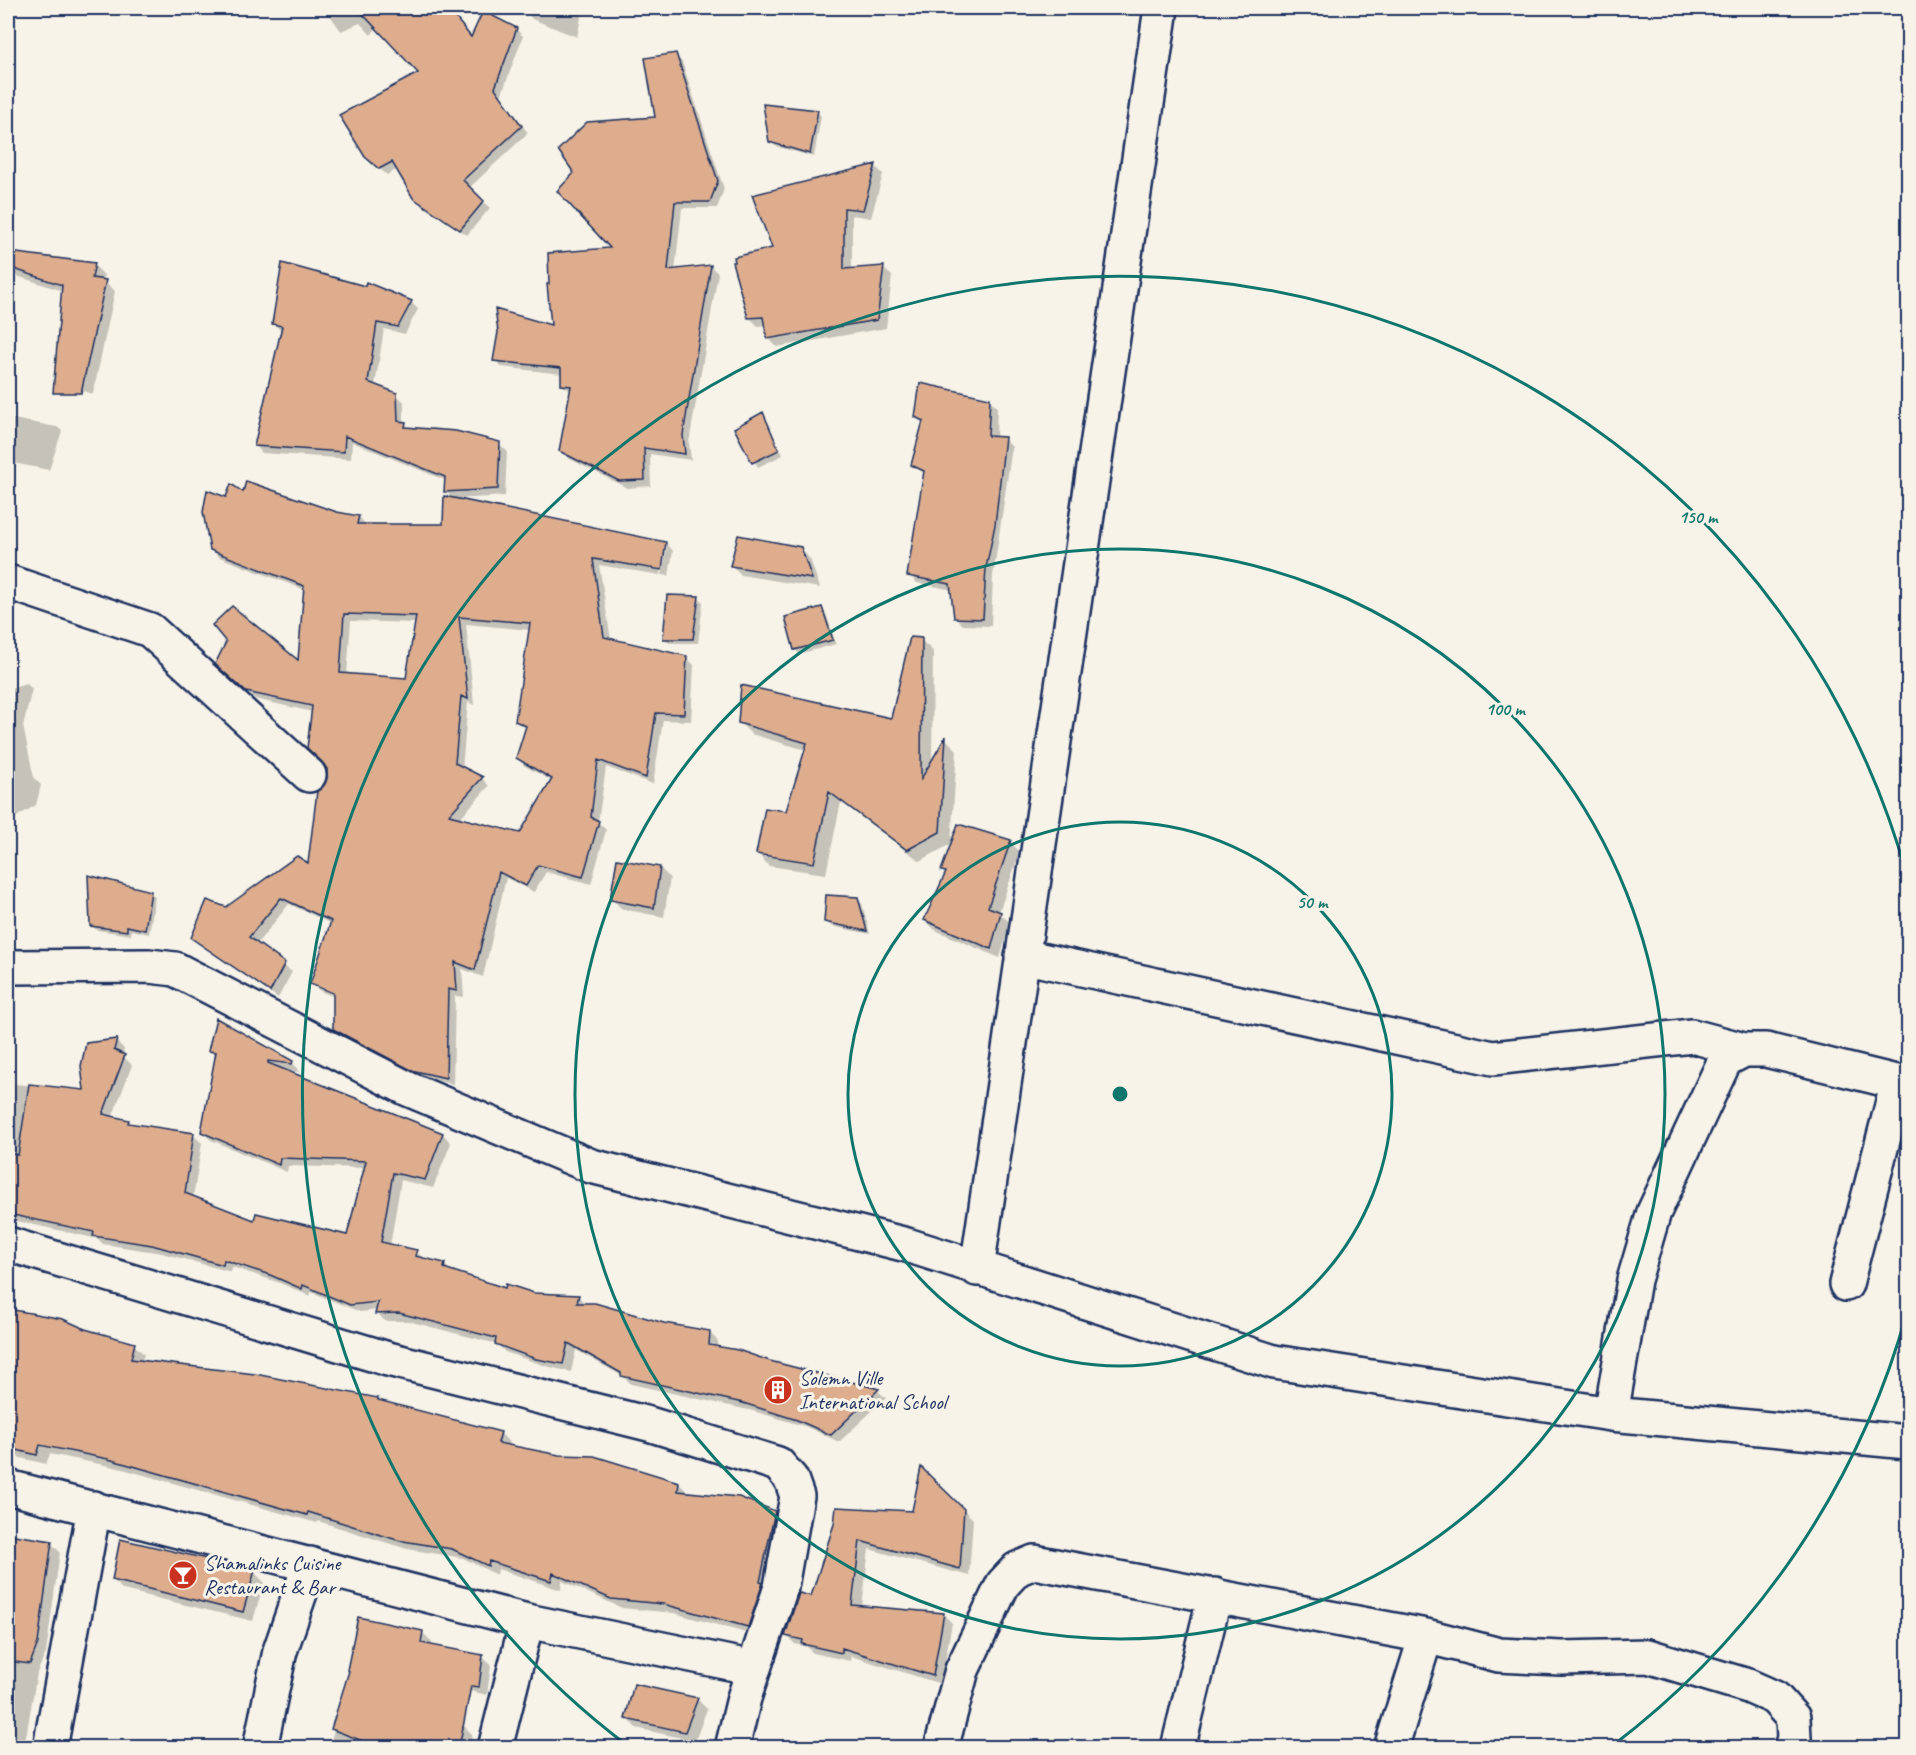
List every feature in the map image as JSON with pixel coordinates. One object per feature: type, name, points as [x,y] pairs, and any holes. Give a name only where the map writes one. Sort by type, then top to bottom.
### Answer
[{"type":"street","points":[[977,1269],[1161,8]]},
{"type":"street","points":[[8,582],[150,630],[309,775]]},
{"type":"street","points":[[1022,956],[1493,1058],[1692,1035],[1744,1050],[1766,1050],[1903,1084],[1846,1284]]},
{"type":"street","points":[[8,967],[149,966],[175,969],[408,1089],[591,1166],[907,1245],[1274,1362],[1611,1414],[1908,1442]]},
{"type":"street","points":[[1611,1414],[1634,1280],[1654,1212],[1725,1060],[1744,1050]]},
{"type":"street","points":[[8,1244],[388,1359],[649,1424],[778,1464],[791,1479],[797,1497],[781,1587],[754,1668],[732,1748]]},
{"type":"street","points":[[8,1487],[527,1622],[754,1668]]},
{"type":"street","points":[[50,1748],[94,1508]]},
{"type":"street","points":[[941,1748],[962,1670],[1003,1584],[1017,1569],[1034,1562],[1426,1636],[1499,1655],[1561,1658],[1648,1656],[1748,1686],[1774,1698],[1793,1718],[1794,1738],[1791,1748]]},
{"type":"street","points":[[260,1748],[279,1651],[310,1564]]},
{"type":"street","points":[[1178,1748],[1215,1595]]},
{"type":"street","points":[[495,1748],[527,1622]]},
{"type":"street","points":[[1391,1748],[1426,1636]]},
{"type":"building","points":[[357,8],[448,8],[471,37],[483,11],[517,28],[495,88],[522,126],[463,180],[484,201],[460,230],[413,198],[392,162],[379,169],[365,157],[339,115],[418,73]]},
{"type":"building","points":[[676,53],[718,181],[710,202],[675,202],[668,270],[711,265],[683,435],[685,454],[644,448],[645,480],[619,481],[559,451],[571,386],[561,385],[561,368],[493,361],[498,332],[495,309],[551,325],[547,284],[549,284],[548,253],[610,248],[557,191],[574,173],[558,150],[587,122],[655,117],[645,58]]},
{"type":"building","points":[[763,104],[818,110],[810,154],[769,142]]},
{"type":"building","points":[[876,164],[863,210],[844,208],[844,269],[884,266],[877,320],[767,339],[763,317],[748,318],[732,262],[735,262],[734,257],[772,248],[752,195]]},
{"type":"building","points":[[9,252],[95,263],[92,278],[106,280],[81,393],[53,393],[62,285],[8,267]]},
{"type":"building","points":[[282,263],[365,286],[366,282],[412,301],[398,327],[377,323],[368,382],[397,393],[398,421],[406,422],[405,427],[456,431],[500,442],[498,489],[444,492],[445,477],[345,436],[344,452],[254,446],[282,326],[272,324]]},
{"type":"building","points":[[920,383],[990,398],[988,436],[1005,437],[995,525],[986,568],[983,619],[954,618],[950,584],[907,576],[924,471],[911,465],[923,421],[915,417]]},
{"type":"building","points":[[763,412],[779,450],[752,463],[734,428]]},
{"type":"building","points":[[246,481],[337,512],[359,516],[357,524],[443,524],[444,496],[666,542],[662,570],[593,559],[604,637],[687,656],[684,714],[656,713],[646,778],[598,760],[591,817],[599,821],[583,877],[538,865],[526,886],[499,872],[475,970],[455,962],[457,991],[448,989],[446,1078],[411,1070],[333,1029],[333,993],[310,984],[331,921],[281,898],[249,937],[285,963],[270,992],[191,938],[207,900],[226,907],[297,856],[308,863],[317,791],[327,778],[327,769],[307,748],[312,706],[246,692],[215,664],[226,642],[212,625],[232,606],[298,660],[304,586],[210,550],[203,512],[207,490],[226,497],[231,484],[243,492]],"holes":[[[344,614],[416,616],[406,678],[340,673]],[[459,617],[530,623],[515,721],[526,726],[516,758],[552,779],[520,833],[449,815],[483,777],[455,763],[461,696],[468,699]]]},
{"type":"building","points":[[738,535],[801,547],[812,579],[730,566]]},
{"type":"building","points":[[667,595],[699,596],[693,639],[663,639]]},
{"type":"building","points":[[822,607],[833,640],[794,650],[785,617]]},
{"type":"building","points":[[910,637],[922,638],[921,779],[946,736],[940,832],[907,850],[829,792],[814,863],[756,854],[765,808],[786,811],[807,743],[738,723],[741,685],[891,718]]},
{"type":"building","points":[[958,824],[1011,840],[988,907],[1001,912],[991,949],[924,920],[946,872],[941,871]]},
{"type":"building","points":[[617,859],[660,867],[654,908],[610,900]]},
{"type":"building","points":[[88,875],[151,891],[145,930],[127,926],[127,931],[90,926]]},
{"type":"building","points":[[826,895],[858,897],[867,931],[824,922]]},
{"type":"building","points":[[216,1018],[293,1061],[292,1064],[268,1061],[268,1063],[443,1133],[425,1180],[393,1173],[381,1242],[417,1250],[415,1256],[445,1263],[444,1268],[505,1288],[506,1284],[534,1293],[579,1295],[577,1303],[595,1303],[664,1323],[710,1331],[709,1345],[738,1350],[770,1361],[879,1389],[831,1435],[797,1420],[743,1403],[621,1376],[621,1373],[568,1343],[563,1364],[536,1359],[495,1344],[496,1338],[399,1313],[375,1314],[378,1302],[350,1305],[303,1285],[302,1289],[270,1275],[224,1260],[223,1265],[152,1245],[93,1236],[94,1232],[8,1214],[8,1153],[18,1155],[29,1084],[84,1090],[81,1066],[86,1043],[117,1039],[114,1050],[125,1055],[103,1114],[129,1120],[128,1123],[194,1133],[185,1193],[254,1220],[256,1213],[347,1235],[366,1161],[280,1158],[279,1165],[201,1132],[216,1052],[208,1051]]},
{"type":"building","points":[[8,1309],[63,1319],[85,1329],[135,1343],[131,1359],[255,1374],[378,1398],[378,1400],[501,1432],[498,1443],[559,1455],[594,1456],[679,1482],[678,1491],[739,1497],[775,1511],[760,1582],[763,1583],[748,1627],[663,1604],[611,1599],[553,1573],[551,1581],[489,1561],[488,1566],[452,1549],[397,1540],[308,1512],[307,1515],[108,1459],[40,1445],[37,1455],[8,1448]]},
{"type":"building","points":[[921,1467],[964,1509],[960,1569],[860,1541],[852,1605],[944,1613],[933,1676],[842,1648],[842,1653],[802,1644],[803,1640],[785,1636],[799,1593],[811,1596],[834,1524],[836,1507],[912,1511]]},
{"type":"building","points":[[8,1534],[52,1541],[38,1643],[30,1664],[8,1661]]},
{"type":"building","name":"Shamalinks Cuisine Restaurant & Bar","points":[[120,1539],[255,1570],[243,1612],[112,1580]]},
{"type":"building","points":[[358,1617],[423,1631],[421,1643],[483,1655],[479,1687],[471,1686],[459,1748],[381,1748],[331,1729],[349,1671],[347,1670]]},
{"type":"building","points":[[634,1684],[698,1698],[685,1732],[625,1719]]},
{"type":"place","name":"Solemn Ville International School","points":[[778,1390]]},
{"type":"place","name":"Shamalinks Cuisine Restaurant & Bar","points":[[183,1575]]}]
